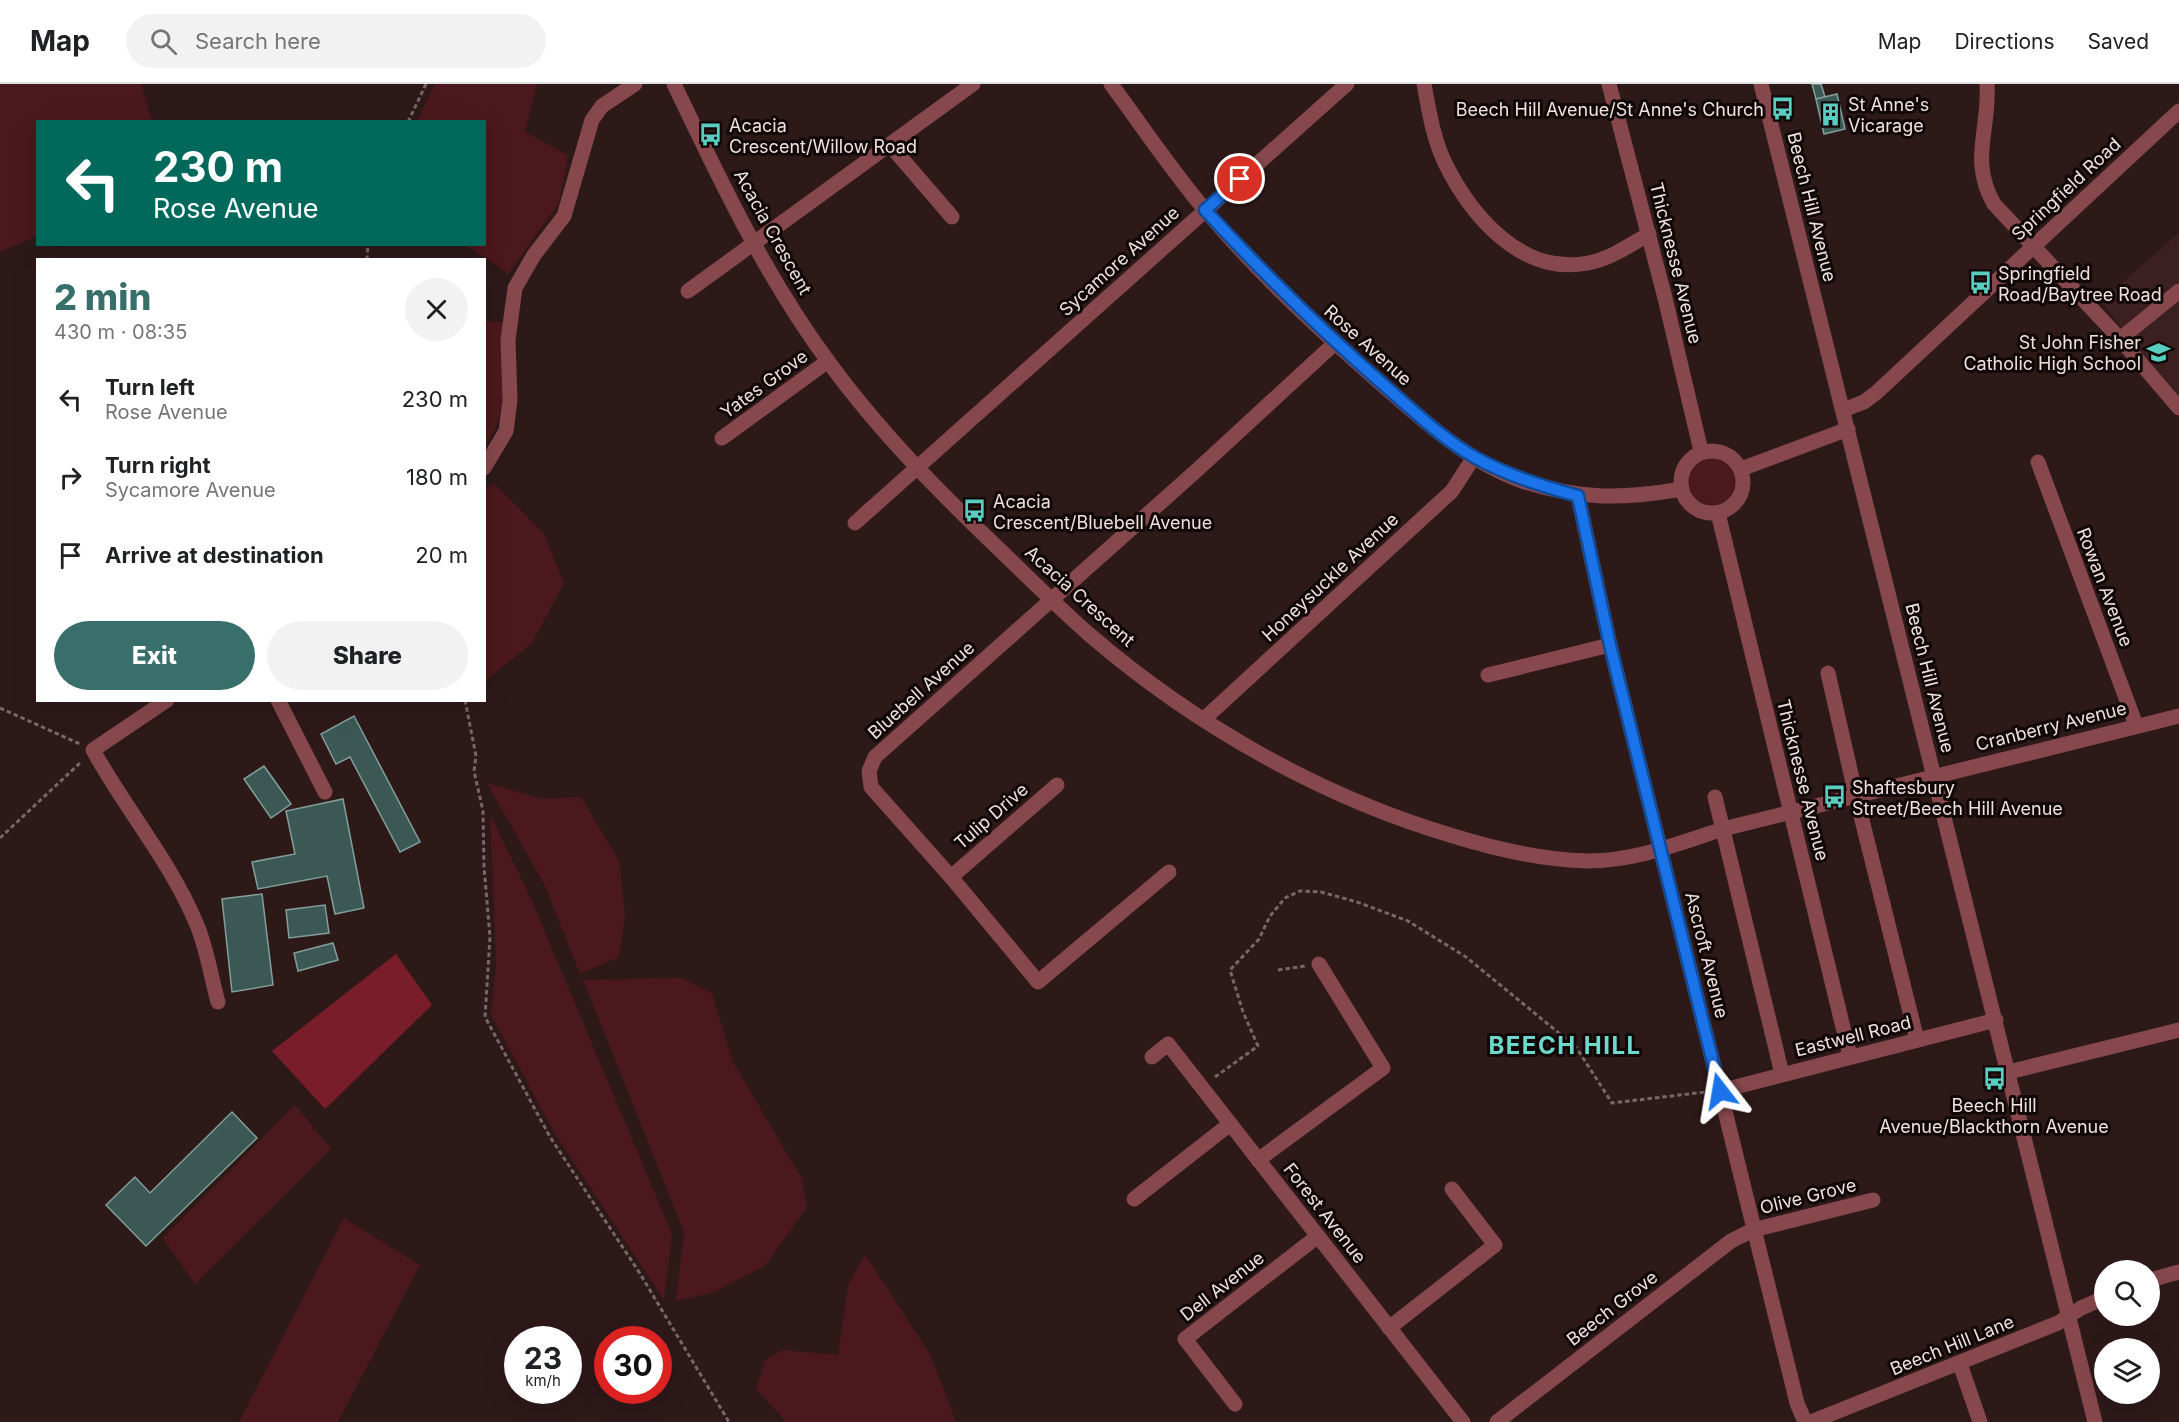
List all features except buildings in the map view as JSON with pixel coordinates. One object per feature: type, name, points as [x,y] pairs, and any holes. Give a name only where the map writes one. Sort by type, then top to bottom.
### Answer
[{"type":"street","points":[[486,465],[506,431],[510,400],[508,340],[515,288],[534,255],[564,216],[592,120],[602,106],[635,84]]},
{"type":"street","name":"Acacia Crescent","points":[[674,84],[754,244],[828,361],[871,417],[917,467],[1092,637],[1204,718],[1256,752],[1305,778],[1389,815],[1464,839],[1554,859],[1620,858],[1661,849],[1791,812]]},
{"type":"street","points":[[688,291],[973,84]]},
{"type":"street","name":"Rose Avenue","points":[[1111,84],[1205,210],[1265,276],[1335,343],[1411,410],[1474,457],[1523,481],[1578,496],[1615,497],[1682,489]]},
{"type":"street","name":"Sycamore Avenue","points":[[855,523],[1347,84]]},
{"type":"street","points":[[1425,84],[1435,136],[1445,162],[1477,214],[1497,235],[1515,248],[1554,263],[1588,263],[1605,258],[1649,234]]},
{"type":"street","name":"Thicknesse Avenue","points":[[1610,84],[1649,234],[1701,452]]},
{"type":"street","name":"Beech Hill Avenue","points":[[1761,84],[2095,1422]]},
{"type":"street","points":[[1987,84],[1987,110],[1980,155],[1984,183],[2002,214],[2121,339],[2179,408]]},
{"type":"street","name":"Springfield Road","points":[[1843,410],[1864,402],[1876,393],[2179,111]]},
{"type":"street","points":[[890,145],[952,217]]},
{"type":"street","points":[[2121,339],[2179,291]]},
{"type":"street","name":"Bluebell Avenue","points":[[1169,872],[1038,982],[951,877],[871,787],[868,771],[875,757],[1335,343]]},
{"type":"street","name":"Yates Grove","points":[[722,438],[828,361]]},
{"type":"street","points":[[1741,469],[1848,429]]},
{"type":"street","points":[[1701,452],[1724,453],[1741,469],[1743,485],[1741,494],[1728,508],[1718,513],[1700,511],[1692,505],[1682,489],[1683,470],[1688,462],[1701,452]]},
{"type":"street","name":"Honeysuckle Avenue","points":[[1204,718],[1452,491],[1474,457]]},
{"type":"street","name":"Rowan Avenue","points":[[2038,462],[2136,725]]},
{"type":"street","name":"Ascroft Avenue","points":[[1578,496],[1610,645],[1753,1230],[1797,1403],[1805,1422]]},
{"type":"street","name":"Thicknesse Avenue","points":[[1718,513],[1850,1056]]},
{"type":"street","points":[[1488,675],[1610,645]]},
{"type":"street","points":[[1828,673],[1917,1040]]},
{"type":"street","points":[[163,702],[93,750],[114,788],[166,863],[198,927],[218,1002]]},
{"type":"street","points":[[279,702],[325,792]]},
{"type":"street","name":"Cranberry Avenue","points":[[1791,812],[2179,716]]},
{"type":"street","name":"Tulip Drive","points":[[951,877],[1057,785]]},
{"type":"street","points":[[1715,797],[1782,1074]]},
{"type":"street","points":[[1258,1160],[1383,1068],[1319,964]]},
{"type":"street","name":"Eastwell Road","points":[[1720,1091],[1996,1020]]},
{"type":"street","points":[[2008,1072],[2179,1030]]},
{"type":"street","name":"Forest Avenue","points":[[1152,1057],[1168,1044],[1463,1422]]},
{"type":"street","points":[[1134,1199],[1230,1124]]},
{"type":"street","points":[[1389,1328],[1495,1245],[1452,1189]]},
{"type":"street","name":"Olive Grove","points":[[1753,1230],[1873,1200]]},
{"type":"street","name":"Beech Grove","points":[[1497,1422],[1731,1241],[1753,1230]]},
{"type":"street","name":"Dell Avenue","points":[[1235,1404],[1185,1339],[1318,1236]]},
{"type":"street","points":[[2160,1277],[2179,1272]]},
{"type":"street","name":"Beech Hill Lane","points":[[1811,1422],[2058,1323],[2094,1303]]},
{"type":"street","points":[[1960,1364],[1980,1422]]},
{"type":"path","points":[[409,120],[426,84]]},
{"type":"path","points":[[465,702],[476,756],[474,771],[483,811],[484,867],[490,938],[484,1017],[550,1137],[639,1272],[729,1422]]},
{"type":"path","points":[[0,708],[93,750],[0,838]]},
{"type":"path","points":[[1202,1087],[1258,1046],[1243,1012],[1230,970],[1259,939],[1270,916],[1285,898],[1300,891],[1321,891],[1408,921],[1466,957],[1576,1047],[1611,1103],[1720,1091]]},
{"type":"path","points":[[1278,970],[1319,964]]},
{"type":"shaded area","points":[[0,84],[141,84],[152,120],[36,120],[36,236],[0,252]]},
{"type":"shaded area","points":[[435,84],[537,84],[525,132],[568,155],[559,203],[508,274],[467,246],[486,246],[486,120],[417,120]]},
{"type":"shaded area","name":"St John Fisher Catholic High School","points":[[2179,233],[2179,403],[2101,301]]},
{"type":"shaded area","points":[[486,321],[504,322],[504,387],[499,419],[486,444]]},
{"type":"shaded area","points":[[1717,459],[1729,465],[1734,473],[1734,491],[1729,499],[1721,504],[1707,505],[1695,499],[1690,491],[1689,477],[1695,465],[1703,460]]},
{"type":"shaded area","points":[[494,483],[544,534],[564,583],[532,643],[486,680],[486,488]]},
{"type":"shaded area","points":[[487,783],[542,799],[581,797],[619,861],[625,916],[619,957],[580,974],[546,888]]},
{"type":"shaded area","points":[[490,814],[532,901],[672,1234],[664,1300],[555,1134],[491,1015],[496,964]]},
{"type":"shaded area","points":[[396,954],[432,1005],[325,1109],[272,1051]]},
{"type":"shaded area","points":[[682,978],[712,993],[733,1062],[802,1179],[807,1207],[765,1266],[714,1292],[676,1301],[684,1232],[583,980]]},
{"type":"shaded area","points":[[295,1105],[331,1149],[195,1284],[163,1238]]},
{"type":"shaded area","points":[[344,1218],[420,1265],[338,1422],[239,1422]]},
{"type":"shaded area","points":[[865,1254],[931,1356],[956,1422],[786,1422],[756,1389],[765,1360],[783,1350],[838,1355],[848,1285]]},
{"type":"place","name":"Beech Hill Avenue/St Anne's Church","points":[[1782,109]]},
{"type":"place","name":"St Anne's Vicarage","points":[[1830,114]]},
{"type":"place","name":"Acacia Crescent/Willow Road","points":[[711,135]]},
{"type":"place","name":"Springfield Road/Baytree Road","points":[[1980,283]]},
{"type":"place","name":"St John Fisher Catholic High School","points":[[2159,352]]},
{"type":"place","name":"Acacia Crescent/Bluebell Avenue","points":[[975,511]]},
{"type":"place","name":"Shaftesbury Street/Beech Hill Avenue","points":[[1834,797]]},
{"type":"place","name":"Beech Hill Avenue/Blackthorn Avenue","points":[[1994,1079]]},
{"type":"district","name":"BEECH HILL","points":[[1565,1045]]},
{"type":"route","points":[[1240,179],[1205,210],[1265,276],[1335,343],[1411,410],[1474,457],[1523,481],[1578,496],[1610,645],[1720,1091]]}]
